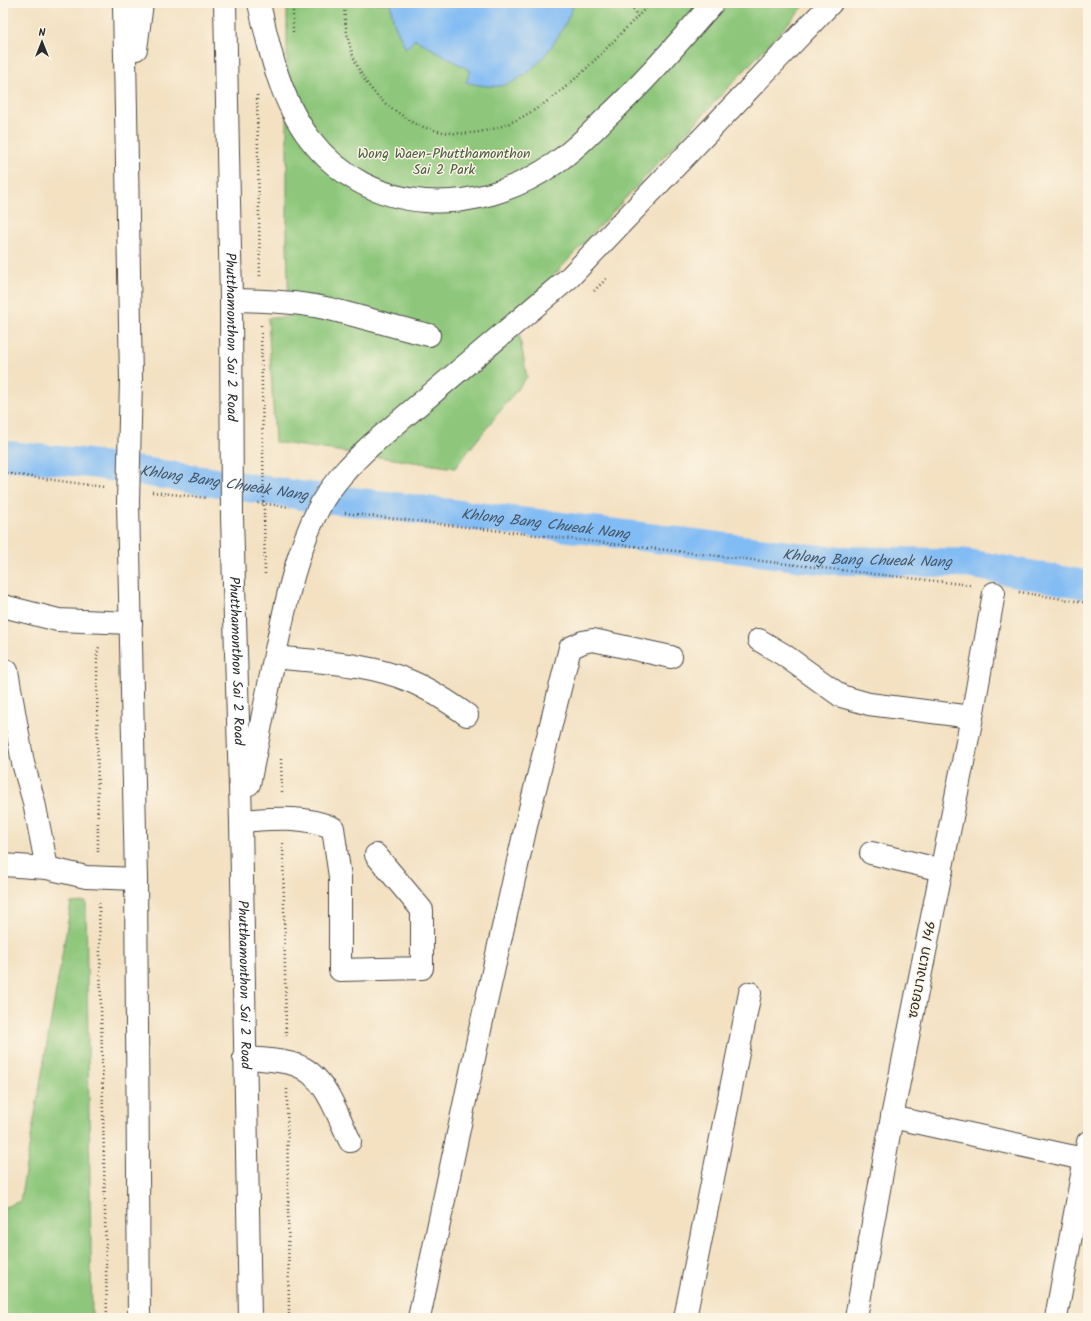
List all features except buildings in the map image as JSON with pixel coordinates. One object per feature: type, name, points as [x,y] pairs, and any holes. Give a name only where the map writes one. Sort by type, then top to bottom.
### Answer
[{"type":"main road","points":[[124,3],[131,379],[128,502],[136,879],[139,1318]]},
{"type":"main road","points":[[126,120],[142,3]]},
{"type":"main road","name":"Phutthamonthon Sai 2 Road","points":[[225,3],[231,300],[232,517],[241,821],[244,1057],[250,1318]]},
{"type":"main road","points":[[259,3],[277,75],[290,106],[309,138],[334,166],[362,184],[395,197],[416,200],[457,201],[491,193],[526,181],[554,164],[580,143],[659,66],[713,3]]},
{"type":"main road","points":[[376,855],[422,910],[422,968],[340,970],[340,877],[333,828],[317,821],[282,818],[241,821],[279,631],[304,540],[322,502],[343,473],[396,423],[525,317],[570,277],[831,3]]},
{"type":"main road","points":[[231,300],[276,301],[324,308],[429,335]]},
{"type":"main road","name":"ซอยบางแวก 146","points":[[856,1318],[892,1117],[972,717],[994,590]]},
{"type":"main road","points":[[3,606],[58,620],[130,623]]},
{"type":"main road","points":[[419,1318],[483,1017],[528,817],[570,648],[583,642],[593,640],[671,657]]},
{"type":"main road","points":[[759,640],[784,655],[841,696],[869,704],[972,717]]},
{"type":"main road","points":[[275,657],[376,670],[409,680],[432,692],[467,715]]},
{"type":"main road","points":[[7,671],[23,763],[34,802],[47,868]]},
{"type":"main road","points":[[871,853],[942,870]]},
{"type":"main road","points":[[3,865],[47,868],[99,878],[136,879]]},
{"type":"main road","points":[[685,1318],[750,993]]},
{"type":"main road","points":[[244,1057],[296,1065],[316,1077],[328,1095],[350,1141]]},
{"type":"main road","points":[[892,1117],[1087,1154],[1056,1318]]},
{"type":"path","points":[[344,3],[348,40],[356,66],[370,90],[393,110],[416,124],[441,132],[471,133],[499,128],[523,118],[548,102],[618,37],[651,3]]},
{"type":"path","points":[[628,3],[638,16]]},
{"type":"path","points":[[257,88],[265,577]]},
{"type":"path","points":[[3,473],[111,488]]},
{"type":"path","points":[[149,492],[211,498]]},
{"type":"path","points":[[250,502],[297,508]]},
{"type":"path","points":[[344,513],[994,590],[1088,603]]},
{"type":"path","points":[[105,622],[97,654],[99,878],[107,1318]]},
{"type":"path","points":[[281,757],[289,1318]]},
{"type":"green space","name":"Wong Waen-Phutthamonthon Sai 2 Park","points":[[287,3],[807,3],[516,316],[527,377],[455,468],[275,442],[268,318],[289,317],[287,243]]},
{"type":"green space","points":[[86,902],[92,1318],[3,1318],[3,1208],[20,1201],[71,903]]},
{"type":"water","points":[[390,3],[574,3],[563,28],[546,54],[536,65],[513,82],[500,86],[483,86],[466,82],[471,71],[415,39],[406,49],[394,23]]},
{"type":"waterway","name":"Khlong Bang Chueak Nang","points":[[3,455],[86,463],[305,496],[550,525],[824,560],[965,563],[1088,585]]}]
